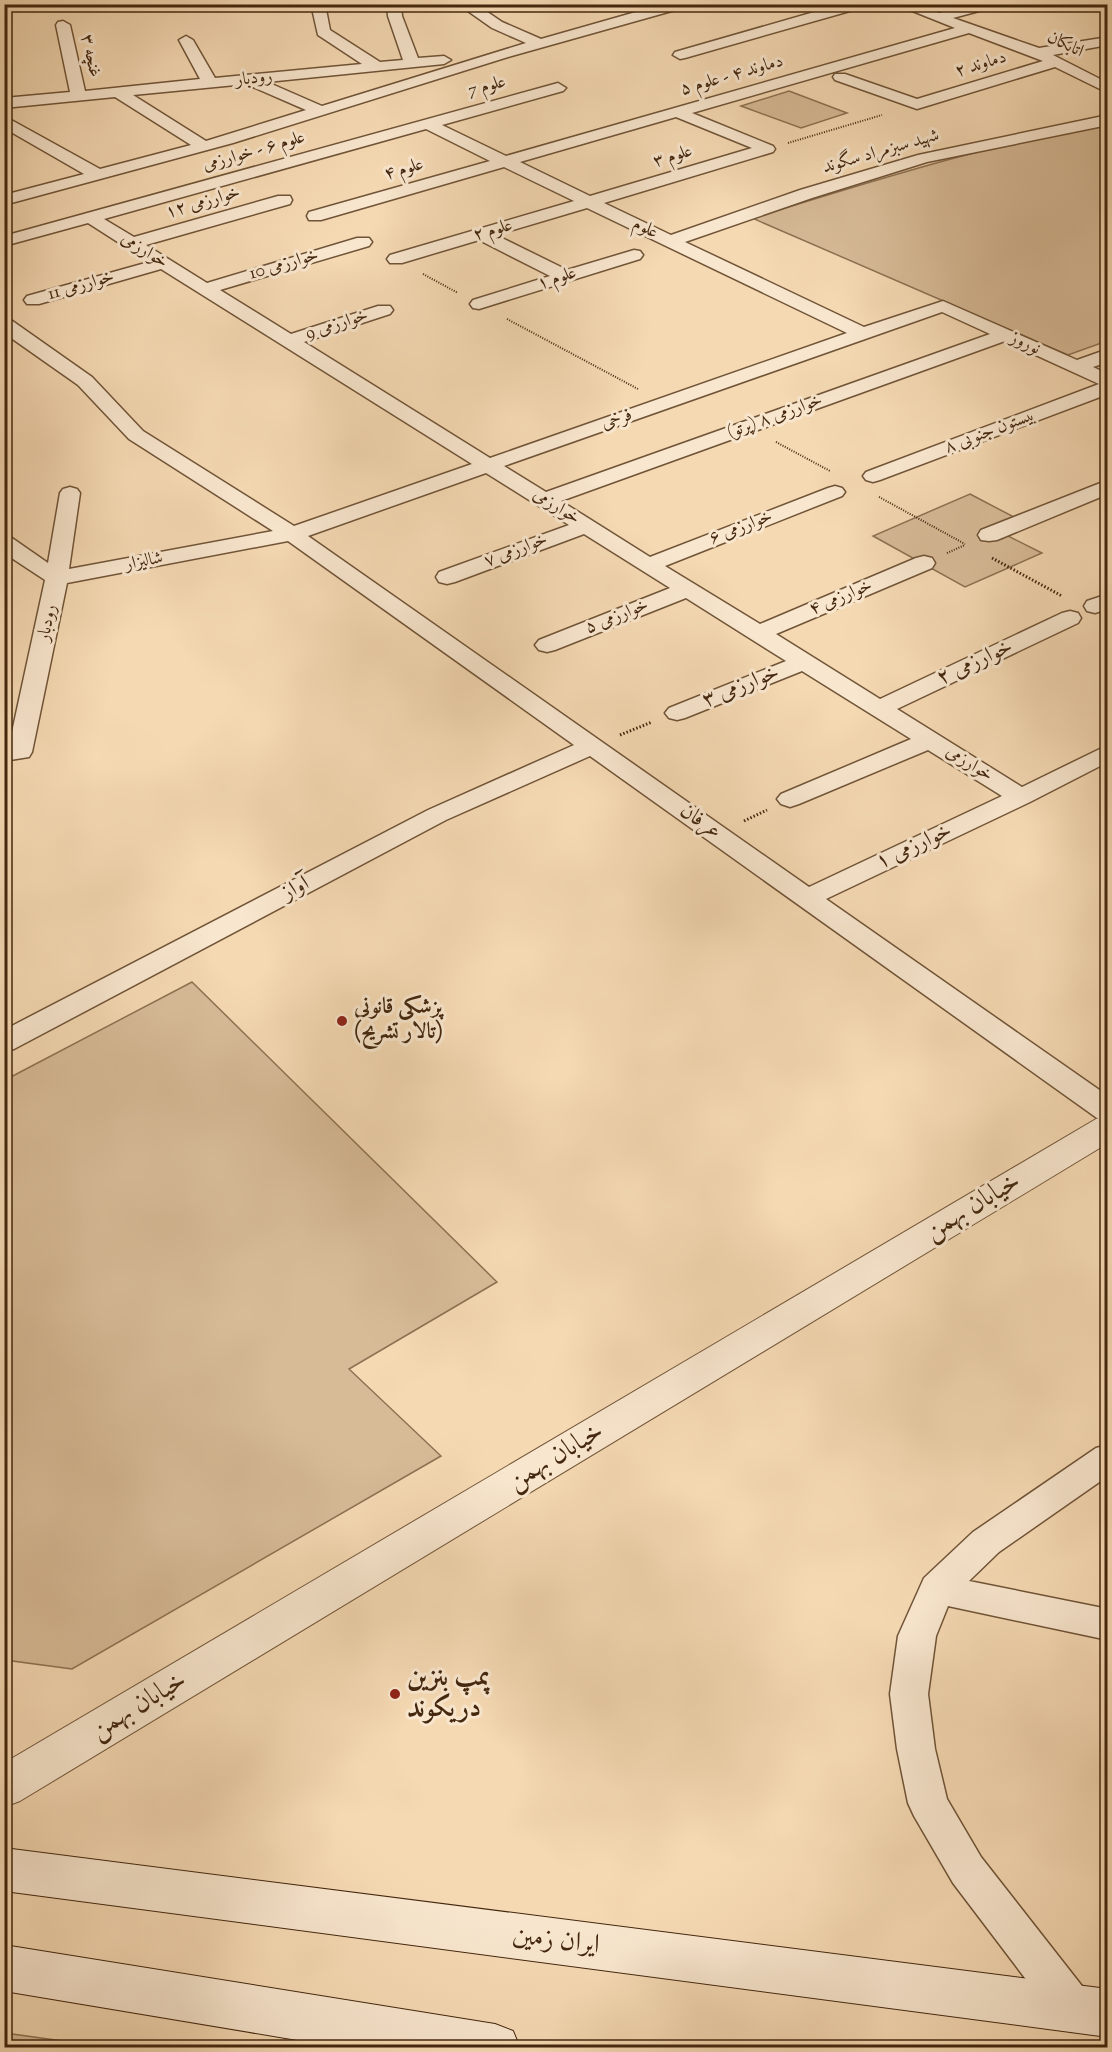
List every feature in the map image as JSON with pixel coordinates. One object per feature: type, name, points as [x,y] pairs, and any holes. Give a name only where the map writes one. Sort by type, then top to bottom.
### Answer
[{"type":"street","points":[[318,4],[323,32],[376,66]]},
{"type":"street","points":[[394,4],[395,16],[412,63]]},
{"type":"street","points":[[487,4],[470,6],[497,25],[540,44]]},
{"type":"street","points":[[4,200],[204,146],[502,54],[681,4]]},
{"type":"street","points":[[680,55],[860,4]]},
{"type":"street","name":"اتابکان","points":[[902,4],[1038,53],[1106,87]]},
{"type":"street","points":[[939,17],[988,4]]},
{"type":"street","name":"غنچه ۳","points":[[63,25],[78,95]]},
{"type":"street","name":"دماوند ۴ - علوم ۵","points":[[504,161],[971,28]]},
{"type":"street","points":[[186,39],[210,83]]},
{"type":"street","points":[[1038,53],[1107,41]]},
{"type":"street","name":"رودبار","points":[[4,103],[502,54]]},
{"type":"street","name":"دماوند ۲","points":[[917,105],[1057,62]]},
{"type":"street","points":[[840,77],[917,105]]},
{"type":"street","points":[[248,79],[321,111]]},
{"type":"street","name":"علوم 7","points":[[427,124],[558,88]]},
{"type":"street","points":[[116,92],[204,146]]},
{"type":"street","points":[[676,112],[767,149]]},
{"type":"street","name":"شهید سبزمراد سگوند","points":[[670,241],[806,194],[924,158],[1107,120]]},
{"type":"street","points":[[4,121],[98,175]]},
{"type":"street","name":"علوم","points":[[427,124],[863,334]]},
{"type":"street","name":"علوم ۶ - خوارزمی","points":[[4,241],[427,124]]},
{"type":"street","name":"علوم ۳","points":[[590,203],[767,149]]},
{"type":"street","name":"علوم ۴","points":[[315,216],[504,161]]},
{"type":"street","name":"خوارزمی ۱۲","points":[[132,243],[285,200]]},
{"type":"street","name":"علوم ۲","points":[[396,260],[590,203]]},
{"type":"street","name":"خوارزمی","points":[[91,218],[1021,797]]},
{"type":"street","points":[[481,234],[565,276]]},
{"type":"street","name":"خوارزمی 10","points":[[205,289],[363,242]]},
{"type":"street","name":"علوم ۱","points":[[479,304],[634,255]]},
{"type":"street","name":"خوارزمی 11","points":[[33,300],[164,263]]},
{"type":"street","name":"فرخی","points":[[292,534],[943,306]]},
{"type":"street","name":"نوروز","points":[[943,306],[1107,381]]},
{"type":"street","name":"خوارزمی 9","points":[[289,341],[384,310]]},
{"type":"street","points":[[4,324],[85,381],[136,435],[292,534]]},
{"type":"street","name":"خوارزمی ۸ (پرتو)","points":[[545,500],[1005,334]]},
{"type":"street","points":[[1076,367],[1107,355]]},
{"type":"street","name":"بیستون جنوبی ۸","points":[[874,486],[1107,387]]},
{"type":"street","name":"خوارزمی ۶","points":[[648,565],[835,483]]},
{"type":"street","points":[[989,535],[1107,486]]},
{"type":"street","name":"رودبار","points":[[12,753],[57,578],[70,493]]},
{"type":"street","name":"خوارزمی ۷","points":[[447,577],[585,526]]},
{"type":"street","name":"شالیزار","points":[[57,578],[292,534]]},
{"type":"street","name":"عرفان","points":[[292,534],[1107,1111]]},
{"type":"street","points":[[4,543],[57,578]]},
{"type":"street","name":"خوارزمی ۴","points":[[759,633],[924,563]]},
{"type":"street","name":"خوارزمی ۵","points":[[547,645],[688,589]]},
{"type":"street","name":"خوارزمی ۲","points":[[879,709],[1069,609]]},
{"type":"street","name":"خوارزمی ۳","points":[[677,713],[804,662]]},
{"type":"street","points":[[790,800],[930,740]]},
{"type":"street","name":"آواز","points":[[4,1042],[437,815],[592,746]]},
{"type":"street","name":"خوارزمی ۱","points":[[807,898],[1021,797],[1107,752]]},
{"type":"street","name":"خیابان بهمن","points":[[4,1787],[1107,1127]]},
{"type":"street","points":[[1091,2011],[967,1870],[928,1803],[916,1749],[909,1694],[917,1636],[937,1589],[986,1542],[1107,1458]]},
{"type":"street","points":[[937,1589],[1107,1625]]},
{"type":"street","name":"ایران زمین","points":[[4,1869],[1091,2011]]},
{"type":"street","points":[[4,1968],[495,2048]]},
{"type":"path","points":[[767,149],[917,105]]},
{"type":"path","points":[[396,260],[665,403]]},
{"type":"path","points":[[748,427],[835,483]]},
{"type":"path","points":[[874,486],[1069,609]]},
{"type":"path","points":[[924,563],[989,535]]},
{"type":"path","points":[[592,746],[677,713]]},
{"type":"path","points":[[716,834],[790,800]]},
{"type":"shaded area","points":[[789,91],[847,113],[801,128],[741,106]]},
{"type":"shaded area","points":[[1107,126],[1107,341],[1068,355],[752,218],[972,153],[1062,133]]},
{"type":"shaded area","points":[[970,494],[1029,525],[1008,536],[1042,553],[965,587],[873,536]]},
{"type":"shaded area","points":[[192,982],[497,1282],[349,1369],[441,1456],[72,1669],[5,1660],[5,1080]]},
{"type":"shaded area","points":[[5,2033],[106,2047],[5,2047]]},
{"type":"place","name":"پزشکی قانونی (تالار تشریح)","points":[[342,1021]]},
{"type":"place","name":"پمپ بنزین دریکوند","points":[[395,1694]]}]
